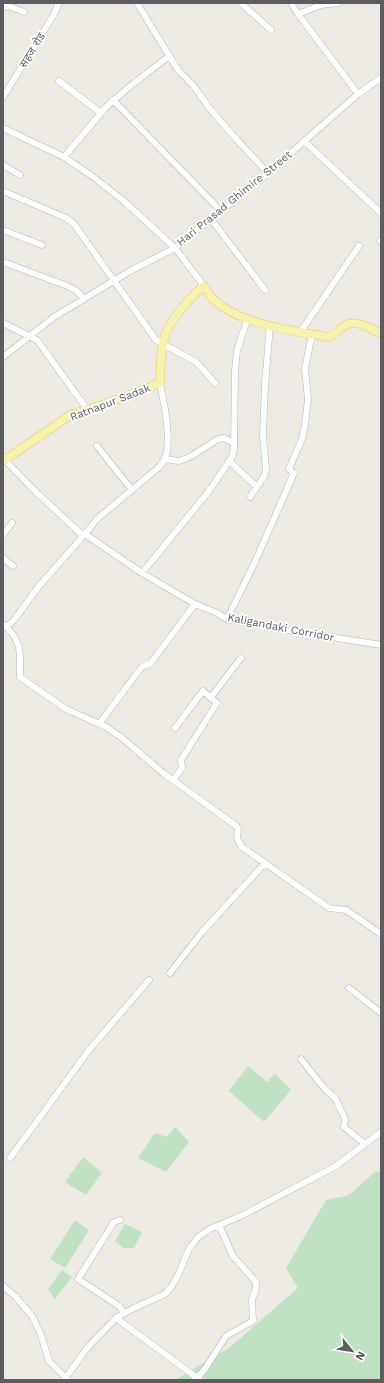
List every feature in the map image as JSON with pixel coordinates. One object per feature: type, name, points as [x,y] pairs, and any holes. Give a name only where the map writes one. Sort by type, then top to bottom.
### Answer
[{"type":"main road","points":[[204,286],[212,298],[247,320],[328,337],[346,325],[354,322],[381,333]]},
{"type":"main road","name":"Ratnapur Sadak","points":[[4,460],[70,416],[160,383],[163,345],[170,325],[195,293],[204,286]]},
{"type":"street","name":"सहज रोड","points":[[3,97],[53,16],[59,3]]},
{"type":"street","points":[[137,3],[178,70],[193,86],[210,109],[268,173]]},
{"type":"street","points":[[241,3],[271,30]]},
{"type":"street","points":[[291,3],[358,94]]},
{"type":"street","points":[[298,14],[321,5],[338,3]]},
{"type":"street","points":[[3,7],[9,6],[24,12]]},
{"type":"street","points":[[64,157],[100,113],[113,100],[169,56]]},
{"type":"street","name":"Hari Prasad Ghimire Street","points":[[3,128],[64,157],[86,171],[125,202],[175,248],[268,173],[358,94],[381,78]]},
{"type":"street","points":[[59,80],[100,113]]},
{"type":"street","points":[[113,100],[221,211]]},
{"type":"street","points":[[304,141],[381,213]]},
{"type":"street","points":[[3,165],[20,175]]},
{"type":"street","points":[[3,191],[66,218],[74,224],[156,340],[196,362],[216,383]]},
{"type":"street","points":[[211,219],[265,290]]},
{"type":"street","points":[[3,230],[42,245]]},
{"type":"street","points":[[301,332],[359,246]]},
{"type":"street","points":[[3,357],[54,317],[130,271],[175,248],[204,286]]},
{"type":"street","points":[[3,262],[63,284],[77,291],[84,299]]},
{"type":"street","points":[[142,573],[209,491],[229,461],[234,448],[235,371],[237,351],[247,320]]},
{"type":"street","points":[[3,323],[30,336],[42,345],[87,409]]},
{"type":"street","points":[[250,497],[265,475],[266,470],[263,436],[265,385],[270,325]]},
{"type":"street","points":[[227,619],[255,562],[294,473],[290,469],[302,439],[305,425],[308,398],[305,369],[312,334]]},
{"type":"street","points":[[160,383],[167,423],[165,459],[158,468],[97,519],[39,586],[14,620],[4,625],[16,639],[20,647],[20,677],[66,709],[99,724],[122,737],[173,780],[235,825],[238,828],[237,838],[242,847],[329,908],[346,910],[381,934]]},
{"type":"street","points":[[165,459],[179,461],[185,459],[218,439],[224,438],[234,443]]},
{"type":"street","points":[[97,446],[132,490]]},
{"type":"street","name":"Kaligandaki Corridor","points":[[4,460],[80,533],[85,534],[142,573],[195,604],[215,612],[227,619],[381,645]]},
{"type":"street","points":[[229,461],[257,486]]},
{"type":"street","points":[[3,535],[12,523]]},
{"type":"street","points":[[3,558],[13,566]]},
{"type":"street","points":[[99,724],[143,666],[150,664],[195,604]]},
{"type":"street","points":[[211,697],[241,658]]},
{"type":"street","points":[[173,780],[182,768],[181,760],[217,703],[203,691],[175,728]]},
{"type":"street","points":[[170,973],[202,932],[265,863]]},
{"type":"street","points":[[10,1158],[90,1050],[149,980]]},
{"type":"street","points":[[349,988],[381,1013]]},
{"type":"street","points":[[301,1060],[324,1088],[335,1098],[345,1119],[344,1127],[365,1144]]},
{"type":"street","points":[[3,1286],[32,1316],[50,1364],[65,1379],[88,1347],[116,1318],[165,1294],[176,1280],[189,1249],[198,1237],[210,1229],[243,1215],[336,1166],[381,1132]]},
{"type":"street","points":[[120,1220],[114,1222],[78,1278],[119,1306],[124,1313]]},
{"type":"street","points":[[116,1318],[198,1379],[226,1336],[253,1321],[252,1300],[256,1288],[256,1282],[233,1256],[219,1225]]},
{"type":"green space","points":[[248,1066],[267,1082],[275,1074],[291,1090],[264,1122],[229,1091]]},
{"type":"green space","points":[[175,1127],[189,1142],[166,1172],[138,1158],[155,1133],[167,1137]]},
{"type":"green space","points":[[83,1157],[102,1173],[86,1195],[65,1182]]},
{"type":"green space","points":[[381,1171],[381,1380],[175,1380],[229,1348],[298,1288],[286,1268],[326,1200],[349,1195],[375,1172]]},
{"type":"green space","points":[[75,1220],[89,1230],[65,1268],[50,1259]]},
{"type":"green space","points":[[125,1224],[142,1232],[134,1248],[123,1248],[115,1241]]},
{"type":"green space","points":[[62,1270],[72,1277],[55,1299],[48,1289]]}]
